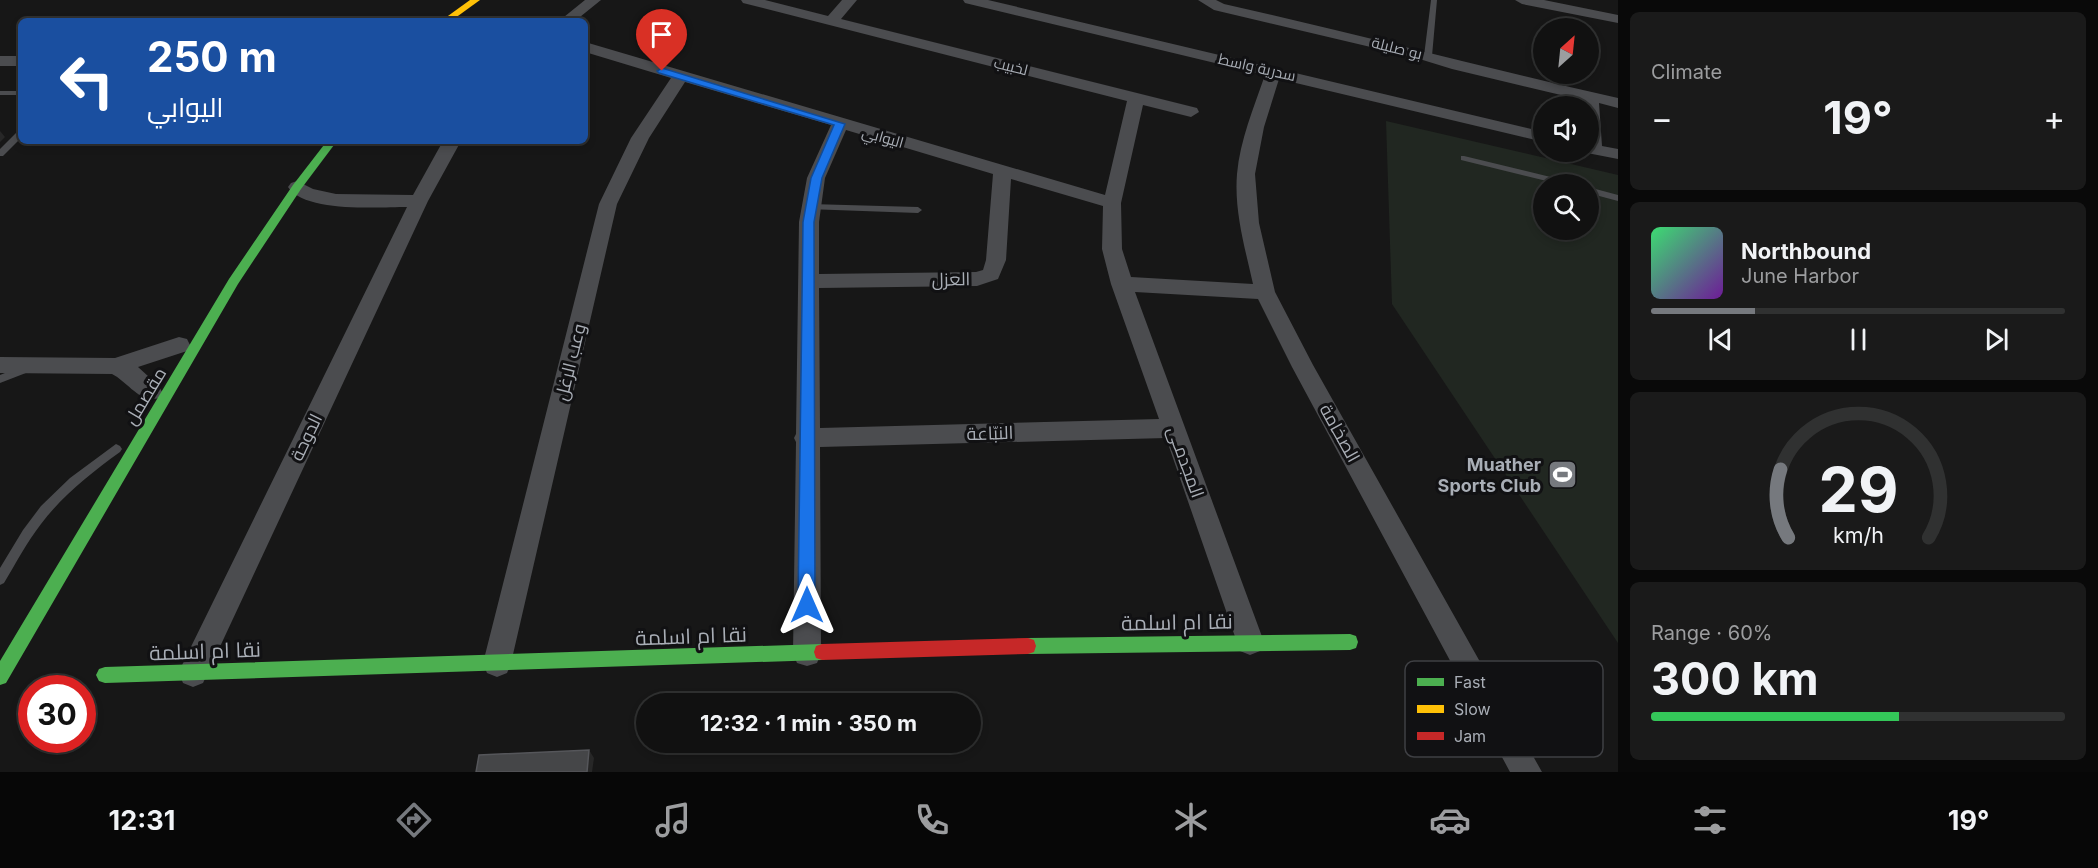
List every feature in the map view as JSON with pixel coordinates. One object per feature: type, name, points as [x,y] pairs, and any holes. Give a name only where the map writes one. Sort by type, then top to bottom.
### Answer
[{"type":"street","points":[[449,18],[476,0]]},
{"type":"street","points":[[570,18],[594,0]]},
{"type":"street","name":"لخبيب","points":[[748,0],[1191,112]]},
{"type":"street","points":[[831,21],[850,0]]},
{"type":"street","name":"سدرية واسط","points":[[970,0],[1024,6],[1274,71],[1533,134]]},
{"type":"street","name":"بو صليلة","points":[[1205,0],[1219,7],[1586,96]]},
{"type":"street","points":[[1522,0],[1618,19]]},
{"type":"street","name":"اليوابي","points":[[588,48],[1112,203]]},
{"type":"street","points":[[0,61],[18,61]]},
{"type":"street","name":"الصخامة","points":[[1274,71],[1255,127],[1246,174],[1249,224],[1265,292],[1309,377],[1466,661]]},
{"type":"street","name":"وعب الرغل","points":[[497,663],[608,204],[637,140],[657,106],[681,76]]},
{"type":"street","name":"المجدمـى","points":[[1136,98],[1112,203],[1112,249],[1121,284],[1250,642]]},
{"type":"street","name":"بو صليلة","points":[[1599,99],[1618,103]]},
{"type":"street","points":[[807,653],[807,281],[810,207],[816,178],[840,124]]},
{"type":"street","points":[[0,365],[116,366],[174,354],[247,238],[313,144]]},
{"type":"street","name":"مقصمل","points":[[0,677],[233,282],[297,187],[330,144]]},
{"type":"street","name":"الدوحة","points":[[193,673],[419,201],[450,144]]},
{"type":"street","points":[[1599,150],[1618,154]]},
{"type":"street","name":"العزل","points":[[807,281],[976,279],[991,274],[996,260],[1002,172]]},
{"type":"street","points":[[297,187],[307,195],[322,199]]},
{"type":"street","points":[[282,211],[302,203],[322,199],[419,201]]},
{"type":"street","points":[[1121,284],[1265,292]]},
{"type":"street","points":[[116,366],[136,377],[151,392]]},
{"type":"street","name":"النبّاعة","points":[[806,438],[1174,428]]},
{"type":"street","points":[[98,480],[119,444]]},
{"type":"street","name":"نقا ام اسلمة","points":[[105,675],[1116,643],[1350,642]]},
{"type":"street","name":"الصخامة","points":[[1519,757],[1527,772]]},
{"type":"lane","points":[[1428,56],[1434,0]]},
{"type":"lane","points":[[0,93],[18,93]]},
{"type":"lane","points":[[0,154],[18,136]]},
{"type":"lane","points":[[1464,158],[1533,175]]},
{"type":"lane","points":[[1599,193],[1618,198]]},
{"type":"lane","points":[[810,207],[918,210]]},
{"type":"lane","points":[[0,380],[33,366]]},
{"type":"lane","points":[[0,579],[36,520],[59,494],[119,444]]},
{"type":"shaded area","name":"Muather Sports Club","points":[[1386,121],[1533,155],[1533,162],[1562,162],[1618,175],[1618,643],[1392,304]]},
{"type":"building","points":[[589,750],[587,772],[476,772],[479,755]]},
{"type":"traffic: fast","points":[[0,677],[233,282],[297,187],[330,144]]},
{"type":"traffic: fast","points":[[1028,646],[1350,642]]},
{"type":"traffic: fast","points":[[105,675],[822,652]]},
{"type":"traffic: slow","points":[[449,18],[476,0]]},
{"type":"traffic: jam","points":[[822,652],[1028,646]]},
{"type":"place","name":"Muather Sports Club","points":[[1562,474]]},
{"type":"route","points":[[662,71],[840,124],[821,164],[810,207],[807,281],[807,605]]}]
